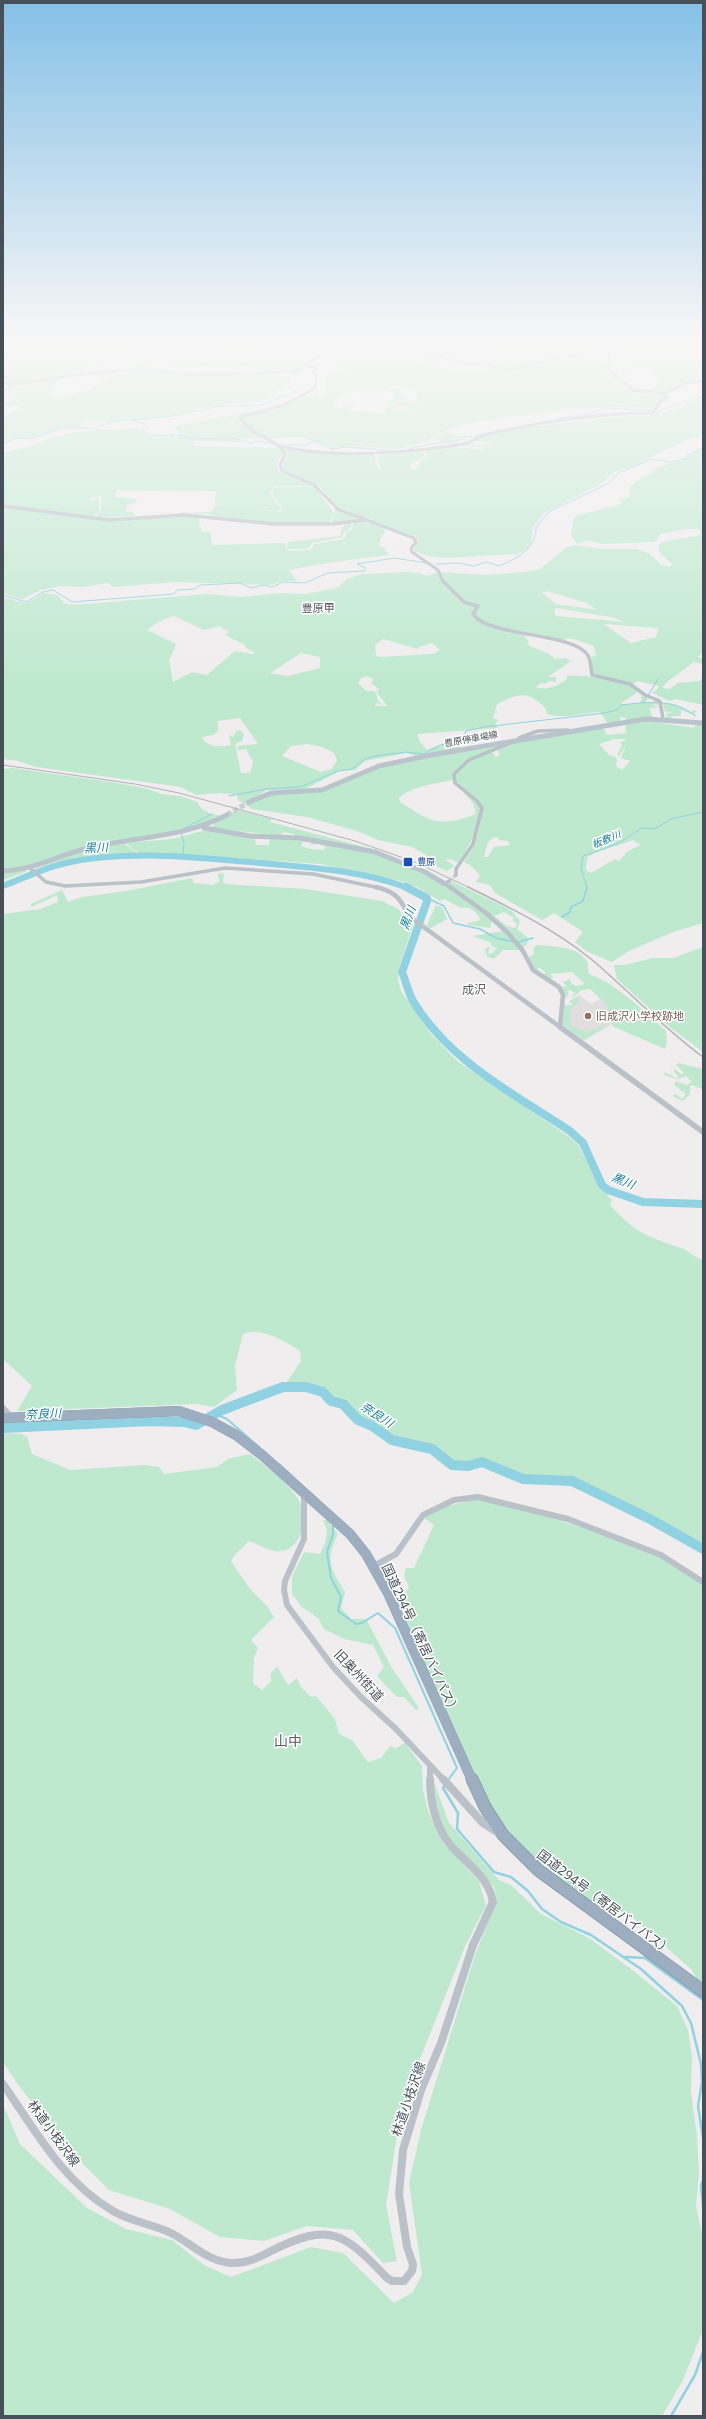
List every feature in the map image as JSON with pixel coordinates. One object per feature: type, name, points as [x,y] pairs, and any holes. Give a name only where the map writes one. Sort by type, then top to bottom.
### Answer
[{"type":"highway","name":"国道294号（寄居バイパス）","points":[[8,1418],[148,1410],[179,1411],[212,1422],[236,1435],[350,1534],[374,1566],[388,1593],[472,1782],[503,1835],[538,1870],[703,1991]]},
{"type":"main road","name":"豊原停車場線","points":[[249,802],[274,792],[322,790],[389,763],[518,739],[641,719],[703,723]]},
{"type":"main road","points":[[3,871],[31,869],[86,849],[184,834],[204,828],[227,815]]},
{"type":"main road","points":[[204,828],[250,836],[300,838],[375,852],[447,882]]},
{"type":"street","points":[[285,454],[280,465],[282,471],[310,482],[319,489],[338,509],[414,538],[416,542],[411,551],[438,570],[444,584],[453,589],[464,602],[478,606],[473,614],[475,617],[496,628],[528,633],[581,649],[588,655],[592,675],[630,684],[645,695],[660,701],[663,720]]},
{"type":"street","points":[[3,506],[109,520],[150,516],[184,515],[274,524],[332,524],[365,520]]},
{"type":"street","points":[[456,875],[456,869],[473,844],[482,808],[477,801],[455,783],[454,774],[462,763],[472,756],[538,731],[568,730]]},
{"type":"street","points":[[31,869],[41,879],[52,885],[65,886],[141,882],[225,868],[313,874],[388,890],[399,897],[410,917],[703,1132]]},
{"type":"street","points":[[447,882],[486,913],[518,944],[533,970],[540,977],[554,984],[562,991],[560,1027]]},
{"type":"street","points":[[3,1408],[8,1418]]},
{"type":"street","name":"旧奥州街道","points":[[304,1493],[304,1539],[285,1581],[284,1590],[287,1605],[332,1667],[360,1697],[396,1729],[430,1768],[483,1823],[503,1835]]},
{"type":"street","points":[[374,1566],[396,1554],[416,1523],[432,1509],[454,1500],[478,1497],[534,1509],[575,1522],[661,1555],[703,1582]]},
{"type":"street","name":"林道小枝沢線","points":[[3,2084],[61,2168],[93,2199],[113,2212],[129,2219],[168,2231],[224,2262],[240,2263],[258,2258],[309,2234],[334,2234],[353,2244],[387,2278],[392,2281],[404,2281],[412,2271],[413,2264],[407,2247],[399,2194],[400,2174],[406,2136],[421,2090],[441,2044],[473,1946],[493,1902],[492,1895],[487,1884],[446,1839],[430,1800],[430,1768]]},
{"type":"shaded area","name":"旧成沢小学校跡地","points":[[579,995],[591,1004],[600,999],[614,1011],[614,1023],[583,1041],[562,1025],[564,1004],[569,1007],[573,1005],[569,1001]]},
{"type":"green space","points":[[3,454],[282,454],[277,462],[279,472],[313,486],[274,486],[270,494],[281,509],[279,511],[236,506],[280,512],[283,509],[272,494],[275,487],[315,487],[334,513],[329,523],[275,523],[213,516],[211,514],[173,513],[211,512],[215,506],[233,506],[215,505],[216,491],[117,490],[115,497],[137,499],[135,503],[127,505],[126,512],[134,512],[134,516],[96,518],[101,509],[102,496],[89,498],[91,501],[99,499],[99,511],[94,517],[3,504]]},
{"type":"green space","points":[[288,454],[374,454],[378,470],[387,470],[381,469],[377,457],[379,455],[424,454],[423,458],[412,463],[410,467],[412,468],[409,469],[416,469],[426,454],[658,454],[633,466],[614,472],[601,484],[545,512],[533,527],[531,544],[526,550],[517,554],[445,558],[429,556],[413,550],[418,540],[415,536],[367,519],[337,506],[319,486],[284,471],[282,466]]},
{"type":"green space","points":[[692,454],[703,454],[703,483],[701,488],[703,489],[703,652],[698,657],[703,659],[703,664],[694,662],[668,681],[662,688],[670,689],[678,683],[700,681],[703,677],[703,705],[676,699],[669,701],[651,692],[656,691],[659,686],[637,681],[631,685],[639,690],[621,704],[639,704],[642,698],[639,698],[644,696],[647,697],[644,703],[654,703],[655,699],[660,701],[659,705],[651,704],[658,707],[650,708],[651,715],[655,718],[626,720],[624,717],[620,717],[621,721],[608,724],[600,712],[572,716],[551,715],[546,713],[546,709],[540,703],[529,696],[523,695],[511,697],[497,704],[493,718],[498,720],[495,724],[498,728],[417,734],[420,742],[427,750],[445,743],[464,748],[500,746],[491,750],[496,757],[500,755],[497,750],[514,743],[603,727],[607,735],[627,733],[625,728],[627,724],[641,720],[694,728],[696,724],[703,724],[703,923],[673,932],[629,951],[612,962],[586,951],[575,942],[583,932],[554,913],[542,920],[495,893],[490,885],[476,882],[480,875],[470,865],[464,862],[474,846],[480,825],[459,863],[451,859],[445,860],[455,866],[447,871],[434,865],[428,856],[412,847],[378,840],[357,831],[307,817],[252,809],[238,800],[237,795],[221,793],[196,795],[181,787],[36,767],[18,761],[3,759],[3,598],[23,603],[31,601],[43,593],[58,595],[64,603],[74,605],[207,594],[243,597],[280,593],[305,594],[337,588],[347,579],[363,574],[406,572],[419,573],[427,576],[438,572],[486,575],[525,572],[540,569],[567,547],[576,545],[600,549],[637,549],[648,553],[662,565],[671,567],[672,564],[659,552],[658,545],[666,541],[702,535],[699,529],[686,529],[660,534],[654,542],[603,544],[587,540],[577,544],[571,536],[574,517],[622,504],[619,500],[630,497],[630,487],[638,480],[654,472],[653,469],[687,458]],"holes":[[[547,591],[586,603],[597,610],[556,604],[542,593]],[[556,608],[611,617],[626,622],[556,616],[554,610]],[[174,616],[204,630],[219,626],[229,632],[225,635],[245,645],[246,648],[255,653],[252,654],[235,651],[207,675],[192,672],[173,682],[169,661],[176,644],[147,630]],[[604,624],[658,628],[656,637],[631,643]],[[526,634],[560,642],[568,638],[594,646],[596,656],[591,657],[593,675],[622,683],[587,677],[566,676],[567,679],[557,685],[550,688],[538,688],[536,687],[541,683],[546,684],[549,681],[556,682],[556,677],[548,677],[571,661],[565,658],[555,659],[549,654],[527,645],[529,642],[524,636]],[[383,639],[418,649],[419,647],[432,643],[440,650],[433,654],[381,657],[376,656],[375,645]],[[301,653],[320,657],[320,668],[288,676],[270,673]],[[367,676],[374,679],[371,683],[380,690],[376,691],[387,706],[375,706],[376,703],[384,705],[378,701],[377,695],[374,691],[366,691],[358,683],[361,678]],[[240,718],[258,744],[237,746],[238,750],[246,749],[253,762],[250,773],[241,773],[235,744],[242,741],[244,734],[240,730],[236,731],[233,737],[229,735],[231,745],[215,746],[204,741],[202,737],[213,735],[218,731],[218,721]],[[614,739],[627,739],[620,743],[622,745],[617,756],[620,755],[626,745],[621,758],[630,761],[622,770],[616,766],[617,758],[609,755],[599,744]],[[308,744],[322,747],[334,753],[337,760],[332,769],[321,772],[282,756],[291,746]],[[407,753],[415,756],[379,768],[316,793],[283,792],[255,797],[267,790],[305,789],[340,771],[355,770],[365,761]],[[452,780],[473,803],[476,813],[473,815],[452,821],[436,821],[422,816],[400,802],[399,798],[417,788]],[[496,837],[500,840],[508,841],[510,845],[494,847],[488,857],[484,857],[486,848],[491,840]],[[633,840],[641,845],[628,851],[619,861],[615,859],[591,873],[586,870],[587,858],[590,855]]]},
{"type":"green space","points":[[3,507],[93,519],[198,517],[202,531],[211,533],[212,545],[285,543],[286,549],[289,551],[310,550],[315,544],[344,539],[347,532],[352,529],[354,523],[365,522],[386,528],[378,545],[384,548],[389,555],[326,563],[289,570],[297,581],[282,581],[270,585],[176,582],[113,587],[109,583],[82,587],[60,586],[41,590],[22,599],[3,593]]},
{"type":"green space","points":[[335,508],[358,518],[357,520],[332,523]]},
{"type":"green space","points":[[347,523],[350,523],[352,526],[344,533],[343,537],[313,543],[307,549],[287,549],[288,542],[340,536],[342,528]]},
{"type":"green space","points":[[663,703],[677,705],[691,712],[695,710],[697,712],[694,713],[696,716],[682,710],[680,716],[671,716],[673,719],[666,719],[667,713],[678,713],[665,712]]},
{"type":"green space","points":[[12,768],[111,782],[145,788],[161,794],[181,796],[197,802],[202,809],[210,813],[221,816],[200,828],[122,841],[28,867],[25,872],[3,880],[3,769]]},
{"type":"green space","points":[[241,811],[272,819],[270,822],[376,850],[295,837],[294,834],[283,832],[281,836],[212,828],[214,824],[229,815],[224,813]]},
{"type":"green space","points":[[206,830],[255,838],[256,845],[269,845],[270,838],[297,839],[308,842],[303,842],[301,846],[310,849],[324,850],[326,847],[319,844],[311,845],[311,842],[374,853],[448,885],[451,881],[512,911],[520,921],[517,929],[528,938],[527,945],[518,950],[503,950],[494,959],[487,957],[485,949],[490,947],[488,953],[491,954],[497,948],[492,946],[490,942],[472,936],[503,931],[492,919],[490,928],[468,925],[468,923],[478,921],[480,918],[472,910],[461,908],[444,899],[440,901],[417,887],[400,881],[320,864],[208,856],[146,855],[135,851],[126,843],[172,839]],"holes":[[[504,912],[513,917],[513,921],[517,924],[515,928],[507,926],[494,916]]]},
{"type":"green space","points":[[125,844],[141,856],[67,862],[3,885],[3,882],[62,858],[93,849]]},
{"type":"green space","points":[[218,874],[224,874],[223,883],[225,884],[305,889],[382,901],[398,909],[413,925],[398,971],[398,980],[401,991],[430,1033],[457,1061],[568,1136],[579,1146],[599,1186],[612,1200],[610,1205],[619,1215],[642,1233],[681,1248],[703,1260],[703,1546],[629,1505],[573,1479],[549,1476],[525,1477],[486,1461],[454,1462],[423,1444],[392,1438],[375,1425],[360,1419],[344,1403],[332,1398],[320,1387],[285,1385],[301,1361],[300,1351],[280,1339],[257,1332],[243,1334],[235,1366],[237,1390],[214,1407],[197,1404],[17,1411],[32,1386],[3,1359],[3,914],[40,909],[58,902],[57,895],[31,907],[31,904],[62,890],[68,902],[82,897],[126,891],[192,878],[194,883],[213,885],[219,882]]},
{"type":"green space","points":[[436,905],[443,908],[447,919],[429,929],[427,925]]},
{"type":"green space","points":[[537,945],[565,948],[578,952],[583,956],[588,963],[589,974],[620,991],[666,1031],[667,1042],[665,1049],[612,1026],[613,1018],[608,1011],[608,1006],[590,989],[582,990],[571,999],[575,993],[570,990],[567,991],[569,995],[565,998],[561,987],[567,986],[562,982],[570,979],[571,983],[576,986],[585,984],[572,972],[550,974],[553,977],[550,979],[541,976],[546,973],[540,968],[535,970],[529,957],[534,954],[533,948]]},
{"type":"green space","points":[[703,947],[703,1052],[671,1028],[617,979],[614,965],[625,965],[653,958],[673,958]]},
{"type":"green space","points":[[576,998],[579,1002],[570,1009],[571,1025],[586,1032],[609,1024],[584,1040],[563,1025],[564,1005],[573,1005],[570,1001]]},
{"type":"green space","points":[[678,1063],[703,1069],[703,1090],[693,1085],[690,1086],[690,1094],[683,1101],[672,1096],[676,1094],[682,1099],[686,1094],[674,1085],[676,1081],[686,1085],[692,1082],[686,1076],[677,1079],[664,1075],[665,1072],[676,1078],[679,1077],[674,1072],[675,1069],[681,1074],[684,1073],[676,1065]]},
{"type":"green space","points":[[3,1433],[22,1434],[27,1437],[32,1454],[70,1470],[145,1465],[159,1467],[164,1474],[217,1467],[228,1459],[250,1454],[283,1481],[299,1501],[302,1509],[303,1526],[297,1542],[284,1550],[275,1551],[249,1541],[231,1561],[250,1589],[267,1606],[274,1617],[251,1640],[258,1648],[254,1658],[253,1683],[262,1690],[271,1682],[271,1673],[277,1667],[289,1685],[297,1678],[301,1687],[311,1697],[316,1696],[335,1719],[339,1734],[352,1740],[368,1762],[381,1758],[390,1746],[396,1748],[405,1743],[422,1766],[423,1790],[428,1811],[443,1843],[479,1881],[486,1906],[466,1944],[402,2104],[386,2205],[397,2261],[383,2263],[353,2230],[307,2226],[264,2241],[220,2237],[170,2209],[109,2190],[78,2159],[19,2086],[3,2062]]},
{"type":"green space","points":[[478,1499],[530,1511],[583,1528],[662,1558],[703,1584],[703,1985],[698,1981],[692,1970],[631,1916],[613,1909],[595,1906],[536,1863],[506,1830],[482,1793],[455,1736],[400,1606],[401,1598],[409,1587],[404,1576],[406,1568],[414,1568],[434,1525],[424,1518],[439,1508]]},
{"type":"green space","points":[[323,1520],[327,1520],[338,1534],[332,1551],[331,1564],[336,1577],[345,1592],[341,1608],[351,1619],[366,1619],[392,1668],[419,1708],[416,1710],[404,1697],[397,1697],[377,1676],[384,1667],[373,1645],[344,1639],[324,1629],[318,1618],[302,1607],[292,1594],[292,1577],[304,1552],[320,1554],[324,1545],[327,1533]]},
{"type":"green space","points":[[434,1782],[449,1823],[499,1880],[511,1885],[541,1914],[589,1938],[631,1969],[677,2006],[688,2030],[692,2055],[691,2092],[697,2136],[699,2173],[696,2206],[703,2239],[703,2330],[682,2382],[662,2416],[3,2416],[3,2104],[20,2144],[87,2208],[126,2229],[172,2240],[204,2265],[231,2277],[311,2247],[343,2253],[394,2303],[413,2292],[422,2274],[409,2183],[421,2130],[475,1955],[497,1899],[494,1887],[448,1838],[433,1800]]},
{"type":"waterway","points":[[436,564],[459,563],[473,566],[487,562],[499,566],[513,560],[525,552],[529,547],[533,541],[536,527],[550,511],[609,483],[618,473],[652,459],[671,462],[687,458],[687,455],[690,454]]},
{"type":"waterway","points":[[3,595],[26,602],[43,592],[53,590],[72,602],[174,594],[177,590],[195,589],[200,585],[240,583],[252,588],[263,585],[272,587],[283,582],[305,583],[328,573],[364,571],[366,568],[357,564],[394,558],[427,563]]},
{"type":"waterway","points":[[644,703],[658,679]]},
{"type":"waterway","points":[[644,703],[650,702],[678,706],[695,716]]},
{"type":"waterway","points":[[229,796],[266,789],[300,787],[338,771],[352,769],[365,759],[375,756],[406,752],[424,754],[460,737],[465,734],[466,731],[484,727],[605,713],[617,710],[621,705],[644,703]]},
{"type":"waterway","name":"板敷川","points":[[587,888],[581,868],[583,856],[617,844],[642,828],[654,829],[671,819],[703,812]]},
{"type":"waterway","points":[[181,830],[212,814]]},
{"type":"waterway","points":[[181,833],[184,842],[183,857]]},
{"type":"waterway","name":"黒川","points":[[3,886],[42,870],[66,863],[111,857],[158,856],[227,860],[330,870],[370,877],[408,888]]},
{"type":"waterway","name":"黒川","points":[[408,888],[427,898],[427,901],[402,972],[413,1001],[428,1022],[445,1041],[484,1075],[570,1131],[583,1143],[602,1185],[608,1190],[643,1202],[703,1204]]},
{"type":"waterway","name":"板敷川","points":[[562,917],[570,912],[571,907],[583,901],[587,888]]},
{"type":"waterway","name":"板敷川","points":[[427,898],[444,906],[453,923],[480,929],[496,938],[514,942]]},
{"type":"waterway","name":"板敷川","points":[[518,942],[533,938]]},
{"type":"waterway","name":"奈良川","points":[[3,1428],[150,1421],[184,1422],[196,1425],[222,1410],[283,1387],[306,1387],[323,1392],[331,1401],[343,1404],[358,1420],[372,1426],[392,1440],[432,1449],[452,1465],[468,1466],[482,1462],[523,1479],[572,1481],[650,1519],[703,1549]]},
{"type":"waterway","points":[[215,1414],[227,1419],[259,1447]]},
{"type":"waterway","points":[[279,1464],[334,1515]]},
{"type":"waterway","points":[[333,1523],[333,1534],[327,1552],[331,1578],[341,1597],[338,1611],[356,1624],[362,1623],[378,1613],[395,1628],[457,1768],[448,1780]]},
{"type":"waterway","points":[[445,1785],[443,1788],[458,1813],[457,1829],[494,1872],[511,1877],[528,1891],[542,1909],[561,1922],[591,1935],[641,1969],[682,2006],[691,2023],[701,2064],[702,2082],[698,2106],[703,2138]]},
{"type":"waterway","points":[[625,1957],[645,1958],[703,2000]]},
{"type":"waterway","points":[[703,2180],[701,2186],[703,2206]]},
{"type":"waterway","points":[[671,2416],[695,2375],[703,2352]]},
{"type":"tunnel","points":[[227,815],[249,802]]},
{"type":"tunnel","points":[[449,881],[456,875]]},
{"type":"railway","points":[[3,765],[135,784],[179,793],[355,841],[415,862],[470,888]]},
{"type":"railway","points":[[470,888],[532,920],[577,948],[605,971],[660,1022],[703,1057]]},
{"type":"place","name":"豊原","points":[[408,862]]},
{"type":"place","name":"旧成沢小学校跡地","points":[[588,1016]]},
{"type":"district","name":"豊原甲","points":[[318,608]]},
{"type":"district","name":"成沢","points":[[474,990]]},
{"type":"district","name":"山中","points":[[288,1741]]}]
